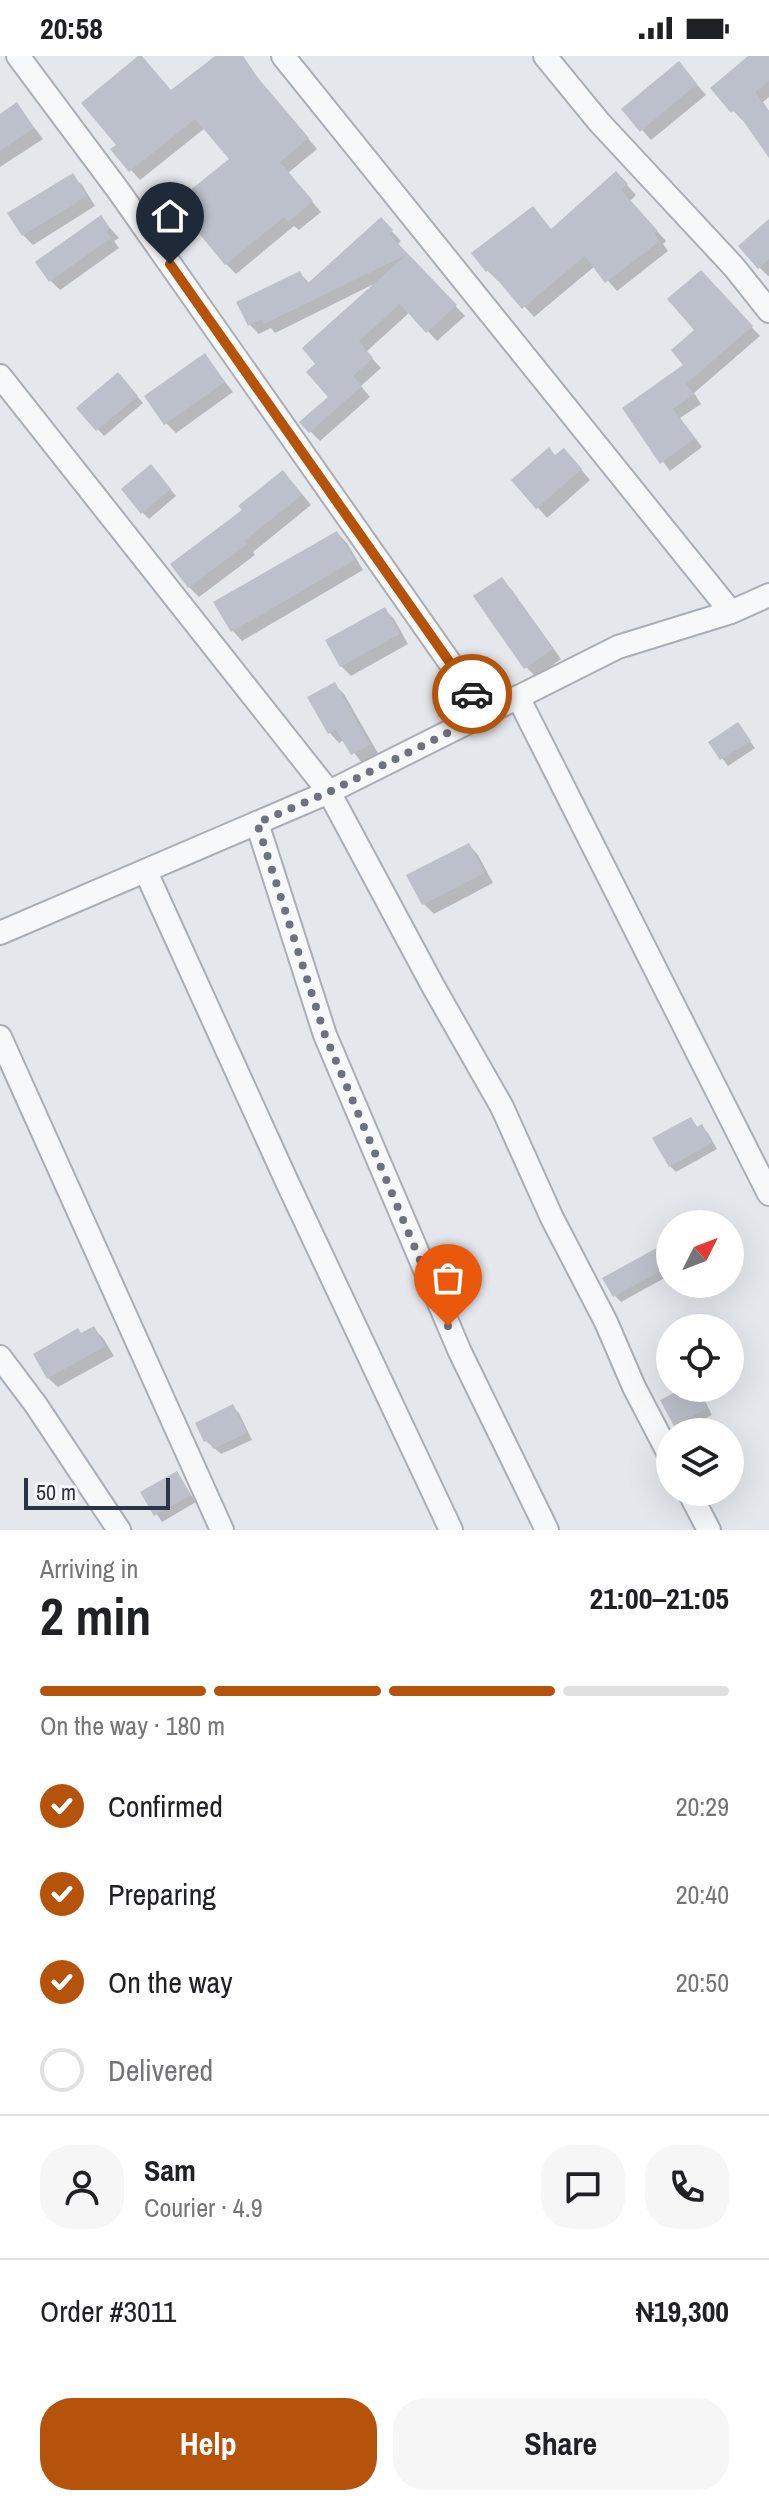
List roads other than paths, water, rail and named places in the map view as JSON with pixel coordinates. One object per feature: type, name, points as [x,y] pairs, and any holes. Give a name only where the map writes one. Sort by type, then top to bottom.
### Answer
[{"type":"street","points":[[18,56],[118,190],[486,714]]},
{"type":"street","points":[[283,56],[731,612]]},
{"type":"street","points":[[545,56],[599,122],[734,267],[769,311]]},
{"type":"street","points":[[0,376],[329,792],[502,1107],[552,1218],[606,1322],[656,1429]]},
{"type":"street","points":[[0,933],[329,792],[618,647],[731,612],[769,595]]},
{"type":"street","points":[[518,697],[769,1194]]},
{"type":"street","points":[[257,823],[325,1035],[460,1352],[547,1530]]},
{"type":"street","points":[[146,872],[451,1530]]},
{"type":"street","points":[[0,1037],[222,1530]]},
{"type":"street","points":[[0,1357],[36,1405],[119,1530]]},
{"type":"street","points":[[696,1506],[709,1530]]}]
